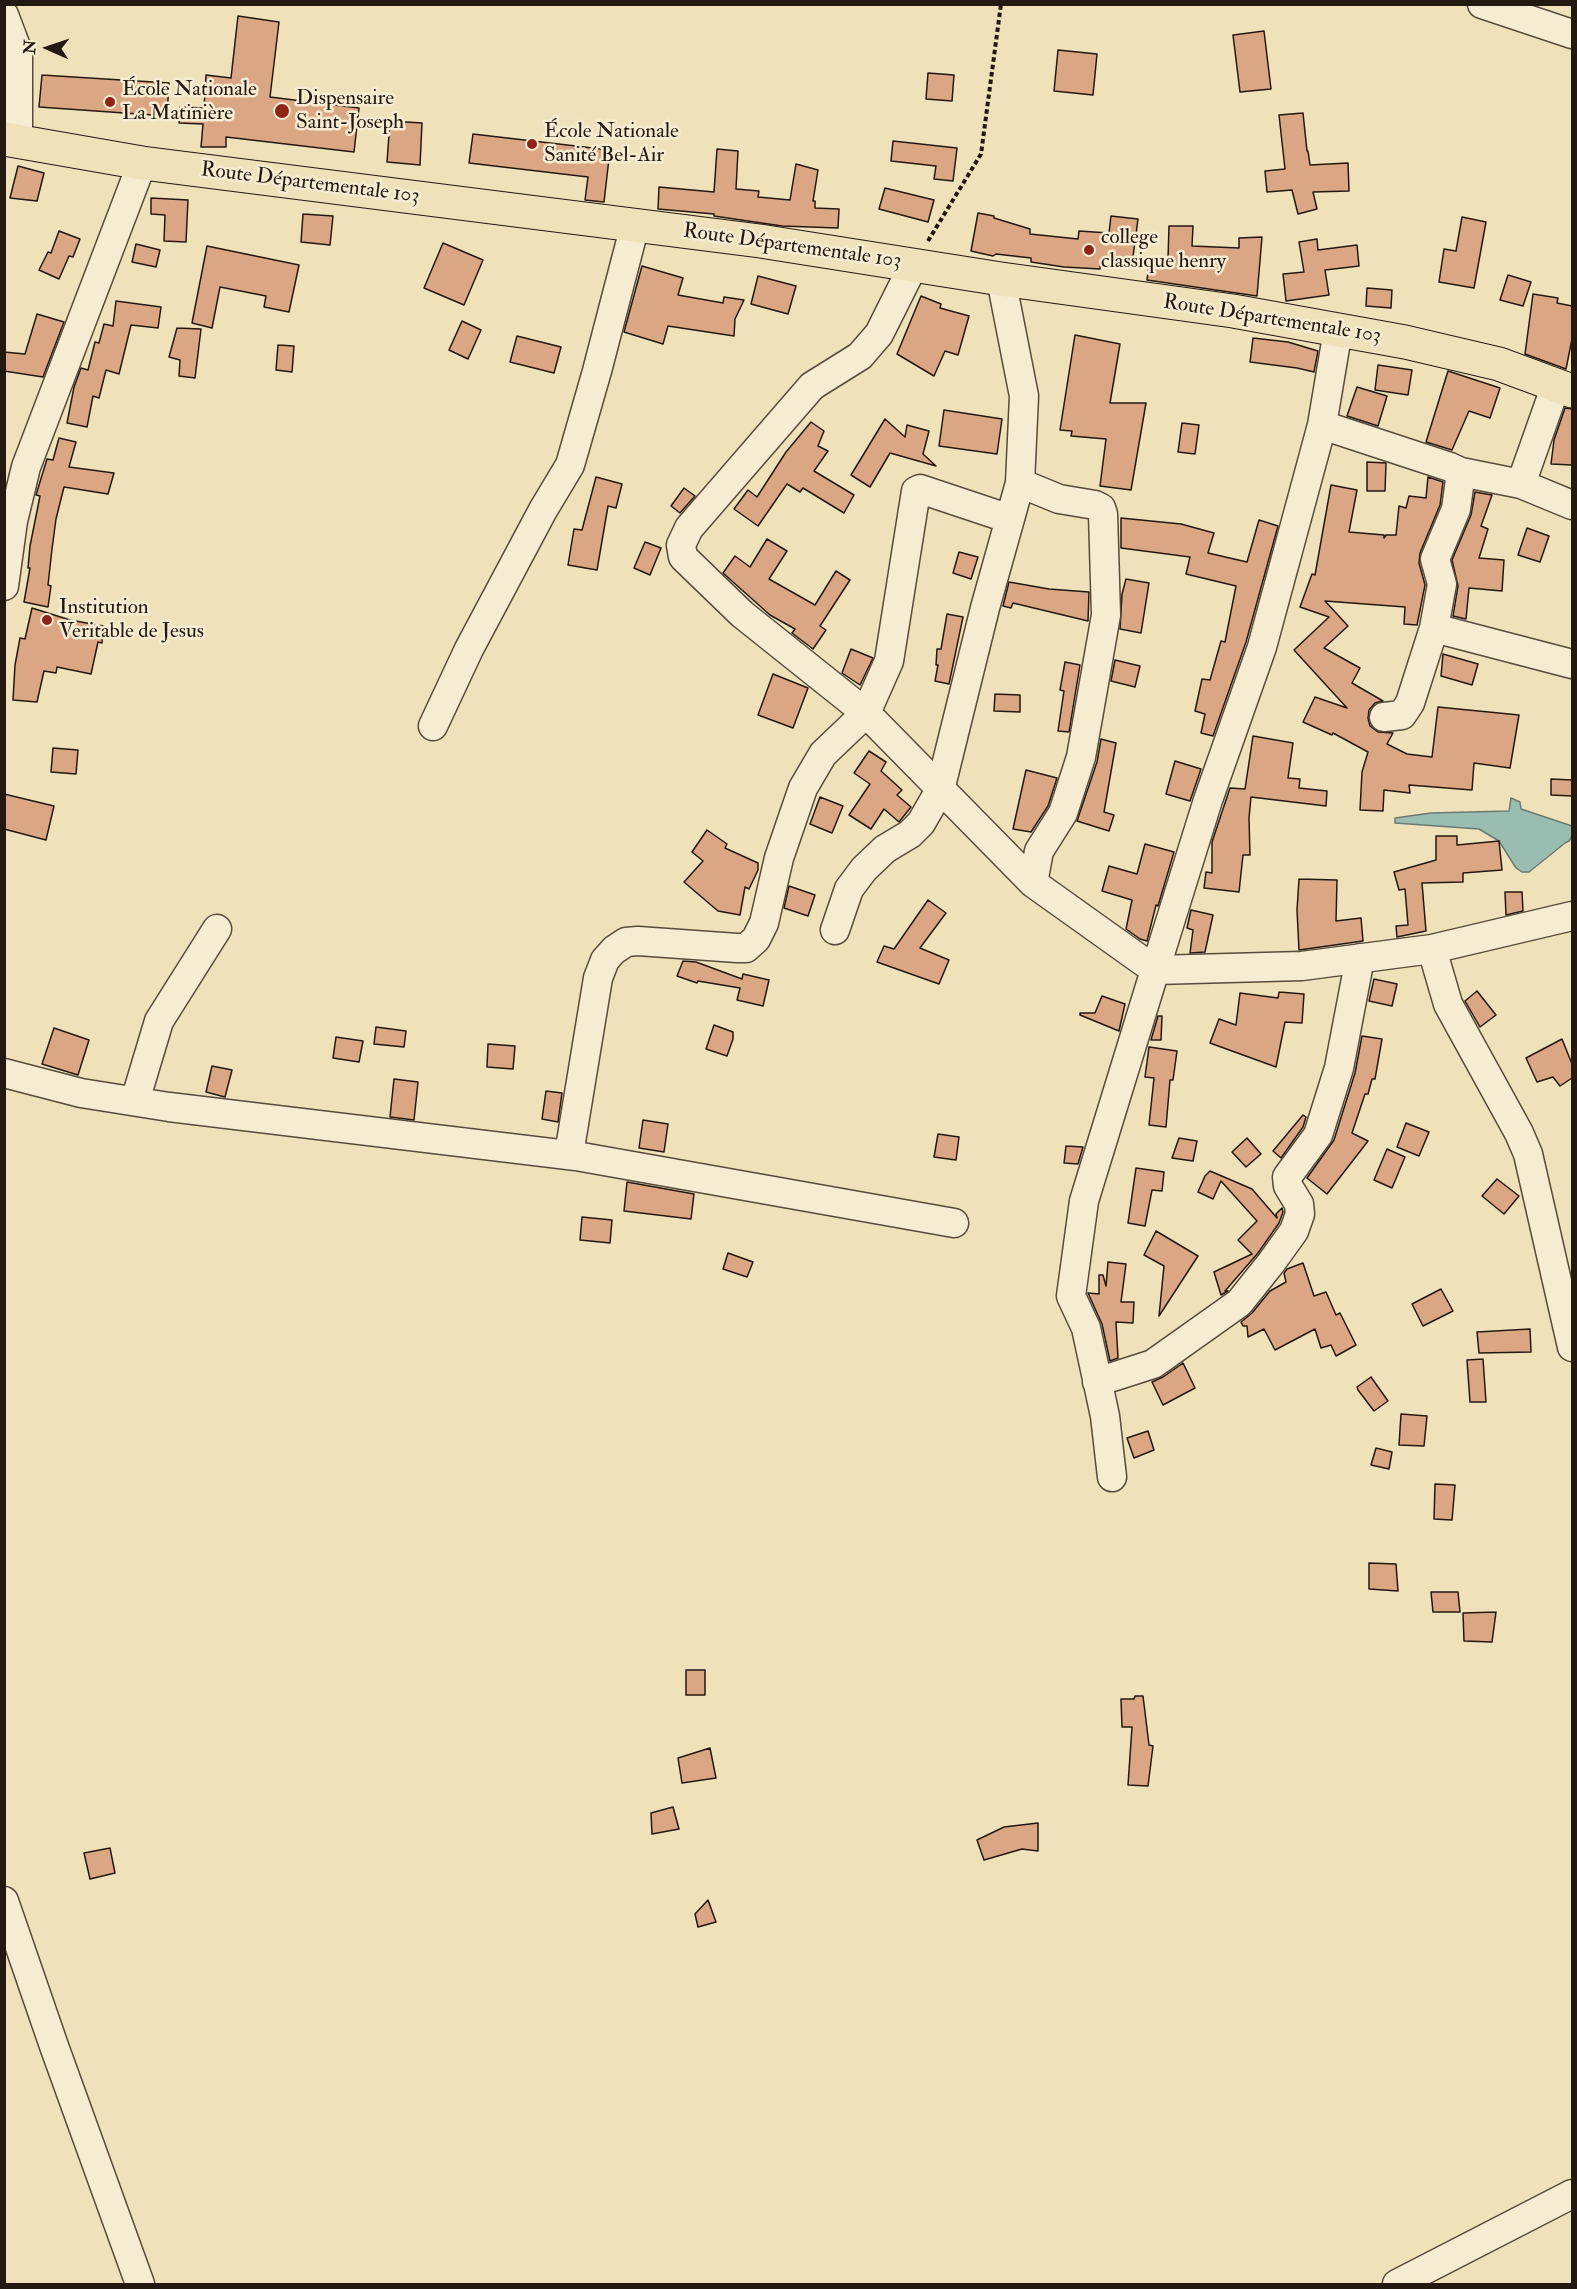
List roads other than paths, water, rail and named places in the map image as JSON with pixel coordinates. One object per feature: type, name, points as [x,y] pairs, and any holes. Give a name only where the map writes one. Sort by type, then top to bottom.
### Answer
[{"type":"main road","name":"Route Départementale 103","points":[[11,140],[142,163],[635,225],[1233,311],[1405,342],[1499,364],[1564,388]]},
{"type":"street","points":[[11,140],[24,4]]},
{"type":"street","points":[[1482,4],[1572,34]]},
{"type":"street","points":[[4,15],[18,52]]},
{"type":"street","points":[[4,586],[13,521],[26,467],[142,163]]},
{"type":"street","points":[[433,726],[470,649],[538,520],[570,465],[635,225]]},
{"type":"street","points":[[914,264],[879,334],[860,356],[812,386],[689,528],[681,545],[683,557],[742,614],[866,713],[1033,883],[1155,970],[1302,966],[1432,949],[1572,915]]},
{"type":"street","points":[[835,930],[849,889],[864,869],[885,849],[910,834],[921,823],[940,790],[985,608],[1020,483],[1024,396],[1000,279]]},
{"type":"street","points":[[1112,1477],[1105,1416],[1086,1328],[1071,1296],[1084,1201],[1208,800],[1262,647],[1322,425],[1338,330]]},
{"type":"street","points":[[1521,484],[1564,388]]},
{"type":"street","points":[[1322,425],[1450,466],[1461,472],[1521,484],[1572,505]]},
{"type":"street","points":[[1384,717],[1402,715],[1406,710],[1434,628],[1442,584],[1435,559],[1456,509],[1461,472]]},
{"type":"street","points":[[1020,483],[1059,499],[1095,505],[1101,508],[1103,514],[1106,615],[1081,757],[1063,813],[1039,851],[1033,883]]},
{"type":"street","points":[[569,1154],[598,978],[605,960],[626,942],[746,948],[756,939],[764,923],[782,848],[802,788],[823,754],[866,713],[889,661],[916,491],[920,489],[1010,519]]},
{"type":"street","points":[[1434,628],[1572,664]]},
{"type":"street","points":[[135,1101],[159,1021],[217,929]]},
{"type":"street","points":[[1432,949],[1448,1004],[1519,1133],[1528,1154],[1572,1347]]},
{"type":"street","points":[[1097,1382],[1153,1364],[1239,1303],[1294,1231],[1300,1214],[1299,1204],[1288,1186],[1287,1178],[1318,1135],[1339,1068],[1360,958]]},
{"type":"street","points":[[4,1073],[81,1093],[135,1101],[569,1154],[954,1223]]},
{"type":"street","points":[[4,1901],[140,2284]]},
{"type":"street","points":[[1397,2284],[1572,2194]]},
{"type":"water","points":[[1511,798],[1520,802],[1521,809],[1572,826],[1572,836],[1569,841],[1529,872],[1522,872],[1516,868],[1499,841],[1479,829],[1395,823],[1395,818],[1431,813],[1509,811]]},
{"type":"place","name":"École Nationale La Matinière","points":[[110,102]]},
{"type":"place","name":"Dispensaire Saint-Joseph","points":[[282,111]]},
{"type":"place","name":"École Nationale Sanité Bel-Air","points":[[532,144]]},
{"type":"place","name":"college classique henry","points":[[1089,250]]},
{"type":"place","name":"Institution Veritable de Jesus","points":[[47,620]]}]
